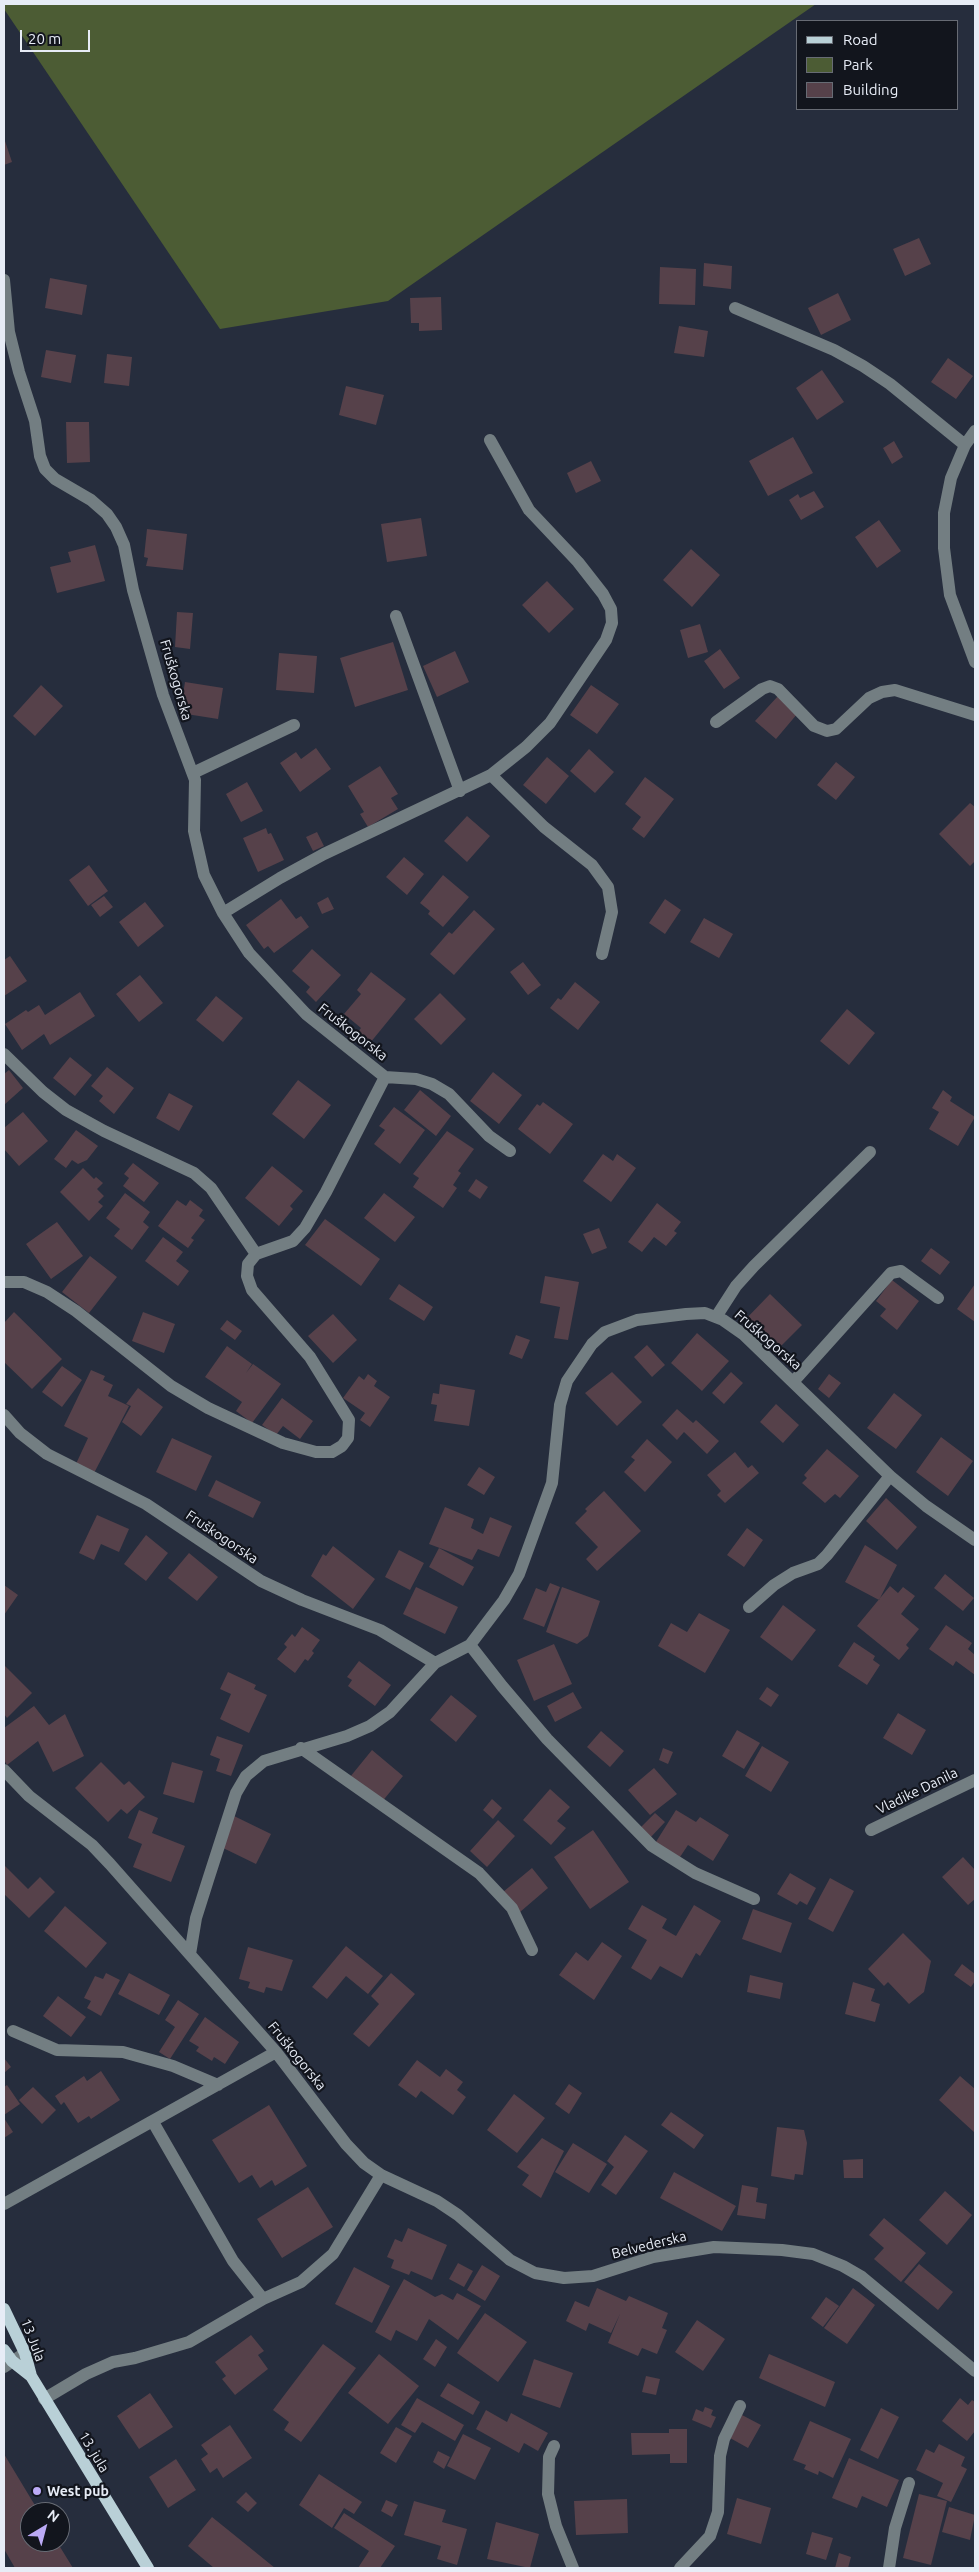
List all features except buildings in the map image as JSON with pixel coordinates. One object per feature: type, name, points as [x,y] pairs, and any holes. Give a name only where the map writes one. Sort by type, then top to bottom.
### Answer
[{"type":"main road","name":"13 Jula","points":[[4,2309],[25,2353],[31,2376]]},
{"type":"main road","name":"13 Jula","points":[[4,2350],[8,2364],[31,2376]]},
{"type":"main road","name":"13. jula","points":[[31,2376],[148,2568]]},
{"type":"street","name":"Fruškogorska","points":[[4,280],[9,332],[19,372],[35,421],[40,456],[45,469],[55,479],[91,500],[107,514],[124,545],[133,590],[162,695],[193,773],[196,796],[194,831],[197,851],[204,875],[223,913],[249,953],[306,1014],[385,1076],[326,1192],[305,1228],[293,1241],[256,1254]]},
{"type":"street","points":[[735,308],[834,350],[864,366],[890,384],[965,445]]},
{"type":"street","points":[[975,431],[965,445],[949,487],[944,514],[944,548],[950,595],[975,662]]},
{"type":"street","points":[[223,913],[324,854],[491,775],[550,723],[606,640],[612,623],[611,609],[603,594],[578,562],[529,510],[490,440]]},
{"type":"street","points":[[396,616],[460,791]]},
{"type":"street","points":[[716,722],[762,689],[770,686],[778,689],[814,726],[827,731],[836,729],[868,698],[882,692],[895,690],[975,715]]},
{"type":"street","points":[[193,773],[294,725]]},
{"type":"street","points":[[491,775],[544,827],[592,865],[608,887],[612,912],[602,954]]},
{"type":"street","points":[[4,1054],[43,1092],[66,1110],[104,1131],[194,1173],[210,1188],[256,1254],[248,1264],[247,1276],[252,1290],[310,1357],[349,1420],[348,1438],[342,1446],[332,1452],[316,1452],[283,1443],[208,1408],[171,1386],[76,1311],[47,1292],[24,1282],[4,1282]]},
{"type":"street","points":[[385,1076],[416,1079],[432,1084],[449,1094],[489,1136],[510,1151]]},
{"type":"street","points":[[716,1317],[736,1286],[754,1266],[870,1152]]},
{"type":"street","points":[[794,1382],[891,1273],[901,1271],[938,1298]]},
{"type":"street","name":"Fruškogorska","points":[[190,1954],[196,1918],[236,1793],[246,1776],[264,1761],[301,1748],[346,1736],[370,1726],[390,1712],[435,1663],[470,1645],[504,1600],[519,1574],[552,1483],[560,1406],[567,1381],[579,1361],[605,1332],[637,1320],[705,1313],[716,1317],[743,1334],[890,1476],[926,1506],[975,1540]]},
{"type":"street","name":"Fruškogorska","points":[[4,1415],[20,1433],[47,1454],[146,1504],[261,1581],[302,1600],[380,1630],[435,1663]]},
{"type":"street","points":[[749,1607],[774,1585],[794,1573],[818,1564],[890,1476]]},
{"type":"street","points":[[470,1645],[547,1739],[652,1846],[695,1873],[754,1899]]},
{"type":"street","points":[[301,1748],[479,1873],[512,1908],[532,1950]]},
{"type":"street","name":"Fruškogorska","points":[[4,1770],[29,1796],[92,1845],[276,2052],[346,2144],[381,2176]]},
{"type":"street","name":"Vladike Danila","points":[[871,1830],[975,1780]]},
{"type":"street","points":[[13,2031],[57,2050],[123,2052],[173,2066],[218,2085]]},
{"type":"street","points":[[4,2204],[276,2052]]},
{"type":"street","points":[[152,2122],[233,2261],[263,2299]]},
{"type":"street","points":[[44,2399],[86,2374],[113,2362],[135,2358],[189,2342],[263,2299],[301,2282],[334,2254],[381,2176]]},
{"type":"street","name":"Belvederska","points":[[381,2176],[437,2201],[458,2215],[510,2260],[535,2273],[564,2278],[593,2276],[653,2257],[714,2247],[782,2250],[813,2254],[843,2266],[862,2277],[975,2372]]},
{"type":"street","points":[[8,2364],[25,2353]]},
{"type":"street","points":[[680,2568],[710,2536],[718,2512],[720,2456],[724,2439],[740,2406]]},
{"type":"street","points":[[554,2446],[550,2457],[548,2494],[556,2526],[573,2568]]},
{"type":"street","points":[[889,2568],[895,2528],[909,2483]]},
{"type":"green space","points":[[4,4],[816,4],[388,301],[220,329],[4,9]]},
{"type":"place","name":"West pub","points":[[37,2491]]}]
